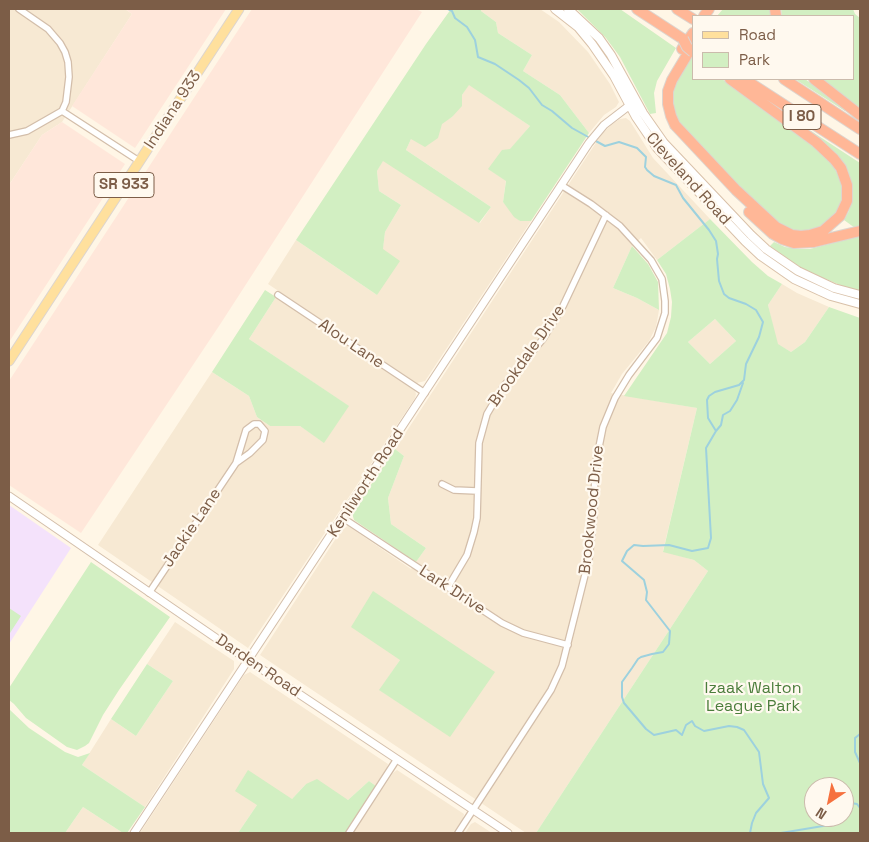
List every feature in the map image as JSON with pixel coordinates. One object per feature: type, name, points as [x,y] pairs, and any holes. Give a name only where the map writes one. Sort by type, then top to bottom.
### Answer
[{"type":"highway","points":[[637,9],[692,44]]},
{"type":"highway","points":[[679,10],[692,18]]},
{"type":"highway","points":[[692,35],[668,73],[662,90],[664,116],[680,141],[761,224],[782,239],[794,243],[814,242],[860,231]]},
{"type":"highway","points":[[683,39],[687,47],[692,51]]},
{"type":"highway","points":[[692,47],[672,80],[668,91],[668,104],[676,125],[736,190],[776,228],[801,236],[823,231],[840,216],[846,201],[847,185],[841,168],[816,142],[731,80]]},
{"type":"highway","name":"I 80","points":[[746,80],[860,154]]},
{"type":"highway","name":"I 80","points":[[786,80],[860,129]]},
{"type":"highway","points":[[815,80],[860,115]]},
{"type":"main road","name":"Indiana 933","points":[[9,362],[239,9]]},
{"type":"main road","name":"Cleveland Road","points":[[555,9],[578,27],[592,44],[614,76],[646,133],[657,148],[761,256],[776,268],[811,288],[860,304]]},
{"type":"main road","name":"Cleveland Road","points":[[568,9],[594,33],[611,55],[643,113],[664,143],[751,235],[766,249],[798,271],[834,288],[860,295]]},
{"type":"street","points":[[9,135],[27,131],[62,112],[66,102],[69,77],[68,62],[60,43],[48,29],[19,9]]},
{"type":"street","name":"Kenilworth Road","points":[[134,833],[589,143],[609,120],[630,105]]},
{"type":"street","points":[[62,112],[139,161]]},
{"type":"street","name":"Brookwood Drive","points":[[458,833],[551,690],[562,666],[589,559],[594,512],[595,467],[603,427],[615,398],[629,375],[657,338],[665,313],[662,279],[658,270],[638,243],[606,215],[561,185]]},
{"type":"street","name":"Brookdale Drive","points":[[448,587],[462,565],[471,545],[477,518],[479,444],[488,414],[503,387],[542,338],[564,306],[606,215]]},
{"type":"street","name":"Alou Lane","points":[[278,295],[425,393]]},
{"type":"street","name":"Jackie Lane","points":[[149,593],[236,463],[246,430],[254,424],[263,427],[266,435],[263,440],[236,463]]},
{"type":"street","points":[[442,484],[454,490],[477,490]]},
{"type":"street","name":"Darden Road","points":[[9,496],[248,660],[508,833]]},
{"type":"street","name":"Lark Drive","points":[[343,518],[502,623],[514,629],[568,645]]},
{"type":"street","points":[[349,833],[397,760]]},
{"type":"shaded area","points":[[9,9],[125,9],[132,14],[62,122],[42,135],[9,185]]},
{"type":"shaded area","points":[[125,9],[226,9],[135,148],[72,106],[132,14]]},
{"type":"shaded area","points":[[252,9],[416,9],[422,12],[221,323],[81,533],[9,485],[9,381]]},
{"type":"shaded area","points":[[481,9],[540,9],[559,22],[588,52],[610,84],[619,102],[616,107],[604,115],[589,133],[560,95],[523,71],[532,55],[498,33],[496,22],[481,11]]},
{"type":"shaded area","points":[[469,84],[530,126],[510,150],[503,202],[520,221],[531,221],[425,381],[417,383],[268,284],[296,240],[377,295],[385,232],[401,205],[379,191],[377,171],[383,160],[480,223],[491,207],[406,150],[411,139],[452,117]]},
{"type":"shaded area","points":[[626,118],[630,121],[653,158],[710,219],[657,260],[641,238],[632,246],[613,288],[659,310],[656,327],[649,341],[622,374],[611,393],[697,408],[663,551],[694,560],[708,571],[536,833],[526,833],[260,655],[342,529],[348,526],[411,569],[426,548],[391,524],[388,498],[404,456],[395,449],[601,135],[620,119]],"holes":[[[400,660],[450,736],[380,690]]]},
{"type":"shaded area","points":[[62,122],[125,164],[9,342],[9,185],[42,135]]},
{"type":"shaded area","points":[[782,284],[829,307],[805,342],[791,352],[777,344],[768,305]]},
{"type":"shaded area","points":[[276,297],[415,391],[416,394],[248,648],[98,545],[212,372],[249,396],[257,417],[270,426],[300,426],[324,442],[348,406],[249,339]]},
{"type":"shaded area","points":[[715,319],[736,341],[710,364],[688,342]]},
{"type":"shaded area","points":[[9,505],[71,548],[9,644]]},
{"type":"shaded area","points":[[175,622],[234,661],[234,669],[145,807],[82,765],[111,719],[136,736],[173,681],[147,664]]},
{"type":"shaded area","points":[[250,672],[388,764],[376,786],[369,781],[348,800],[306,784],[292,799],[257,805],[238,833],[140,833],[244,675]]},
{"type":"shaded area","points":[[397,770],[464,814],[463,819],[453,833],[353,833],[393,773]]},
{"type":"shaded area","points":[[83,807],[123,833],[65,833]]},
{"type":"shaded area","points":[[475,822],[492,833],[465,833],[471,824]]},
{"type":"green space","points":[[451,9],[481,9],[481,11],[496,22],[498,33],[532,55],[523,71],[560,95],[589,133],[531,221],[520,221],[514,217],[503,202],[506,181],[488,169],[502,150],[510,149],[530,126],[469,85],[462,95],[462,106],[442,124],[438,138],[425,147],[411,139],[406,150],[491,207],[479,223],[383,161],[377,171],[379,191],[401,205],[385,232],[383,249],[400,261],[377,295],[296,240]]},
{"type":"green space","points":[[577,9],[620,9],[676,48],[657,81],[654,93],[656,113],[650,114],[620,57],[606,38]]},
{"type":"green space","points":[[723,9],[770,9],[771,15],[718,15]]},
{"type":"green space","points":[[781,9],[853,9],[860,18],[860,109],[822,80],[854,80],[854,15],[782,15]]},
{"type":"green space","points":[[690,57],[692,58],[692,80],[723,80],[822,153],[834,167],[842,183],[842,203],[838,211],[819,228],[803,232],[784,229],[760,209],[677,120],[672,97],[674,88]]},
{"type":"green space","points":[[797,80],[806,80],[845,111]]},
{"type":"green space","points":[[811,131],[860,163],[860,227],[855,228],[844,220],[849,211],[852,198],[852,184],[848,171],[832,150]]},
{"type":"green space","name":"Izaak Walton League Park","points":[[710,219],[752,262],[768,276],[782,284],[768,305],[778,344],[791,352],[805,342],[829,307],[860,318],[860,833],[536,833],[708,571],[694,560],[663,552],[697,408],[624,396],[667,333],[672,302],[666,274],[657,260]],"holes":[[[715,319],[736,341],[710,364],[688,342]]]},
{"type":"green space","points":[[860,236],[860,291],[845,287],[804,270],[770,246],[774,242],[785,247],[810,249]]},
{"type":"green space","points":[[632,246],[648,264],[658,282],[659,310],[613,288]]},
{"type":"green space","points":[[265,290],[276,297],[249,339],[349,406],[324,443],[300,426],[270,426],[257,417],[249,396],[212,372]]},
{"type":"green space","points":[[395,449],[404,456],[388,498],[391,524],[426,548],[416,562],[354,520],[352,513]]},
{"type":"green space","points":[[91,562],[170,617],[119,690],[103,715],[89,743],[77,750],[67,747],[26,718],[9,700],[9,688]]},
{"type":"green space","points":[[373,591],[495,672],[450,737],[379,690],[400,660],[351,627]]},
{"type":"green space","points":[[9,608],[21,616],[10,633],[9,632]]},
{"type":"green space","points":[[147,664],[173,681],[136,736],[111,719]]},
{"type":"green space","points":[[9,709],[29,728],[65,752],[78,757],[90,753],[82,765],[145,807],[127,833],[123,833],[83,807],[65,833],[9,833]]},
{"type":"green space","points":[[248,770],[292,799],[306,784],[317,779],[348,800],[369,781],[376,786],[345,833],[238,833],[257,805],[235,791]]},
{"type":"waterway","points":[[448,9],[452,11],[455,18],[467,27],[475,40],[478,57],[495,64],[519,80],[529,88],[542,105],[572,128],[590,138]]},
{"type":"waterway","points":[[594,140],[605,146],[619,142],[637,148],[646,157],[645,167],[647,170],[654,176],[676,185],[683,198],[716,241],[719,281],[724,294],[756,310],[763,322],[759,337],[746,364],[744,380],[739,385],[715,392],[707,400],[708,418],[716,431],[706,448],[711,538],[708,548],[692,551],[669,545],[634,545],[627,551],[622,561],[644,580],[647,592],[646,600],[670,631],[669,644],[663,652],[638,659],[622,682],[624,703],[646,729],[654,735],[676,730],[682,735],[686,725],[692,721],[695,726],[704,731],[729,726],[744,730],[759,752],[763,784],[769,798],[756,813],[750,833]]},
{"type":"waterway","points":[[716,431],[721,425],[723,415],[730,411],[737,400],[743,383]]},
{"type":"waterway","points":[[860,734],[855,738],[855,752],[860,763]]},
{"type":"waterway","points":[[854,804],[860,808]]},
{"type":"waterway","points":[[781,833],[817,827]]}]
